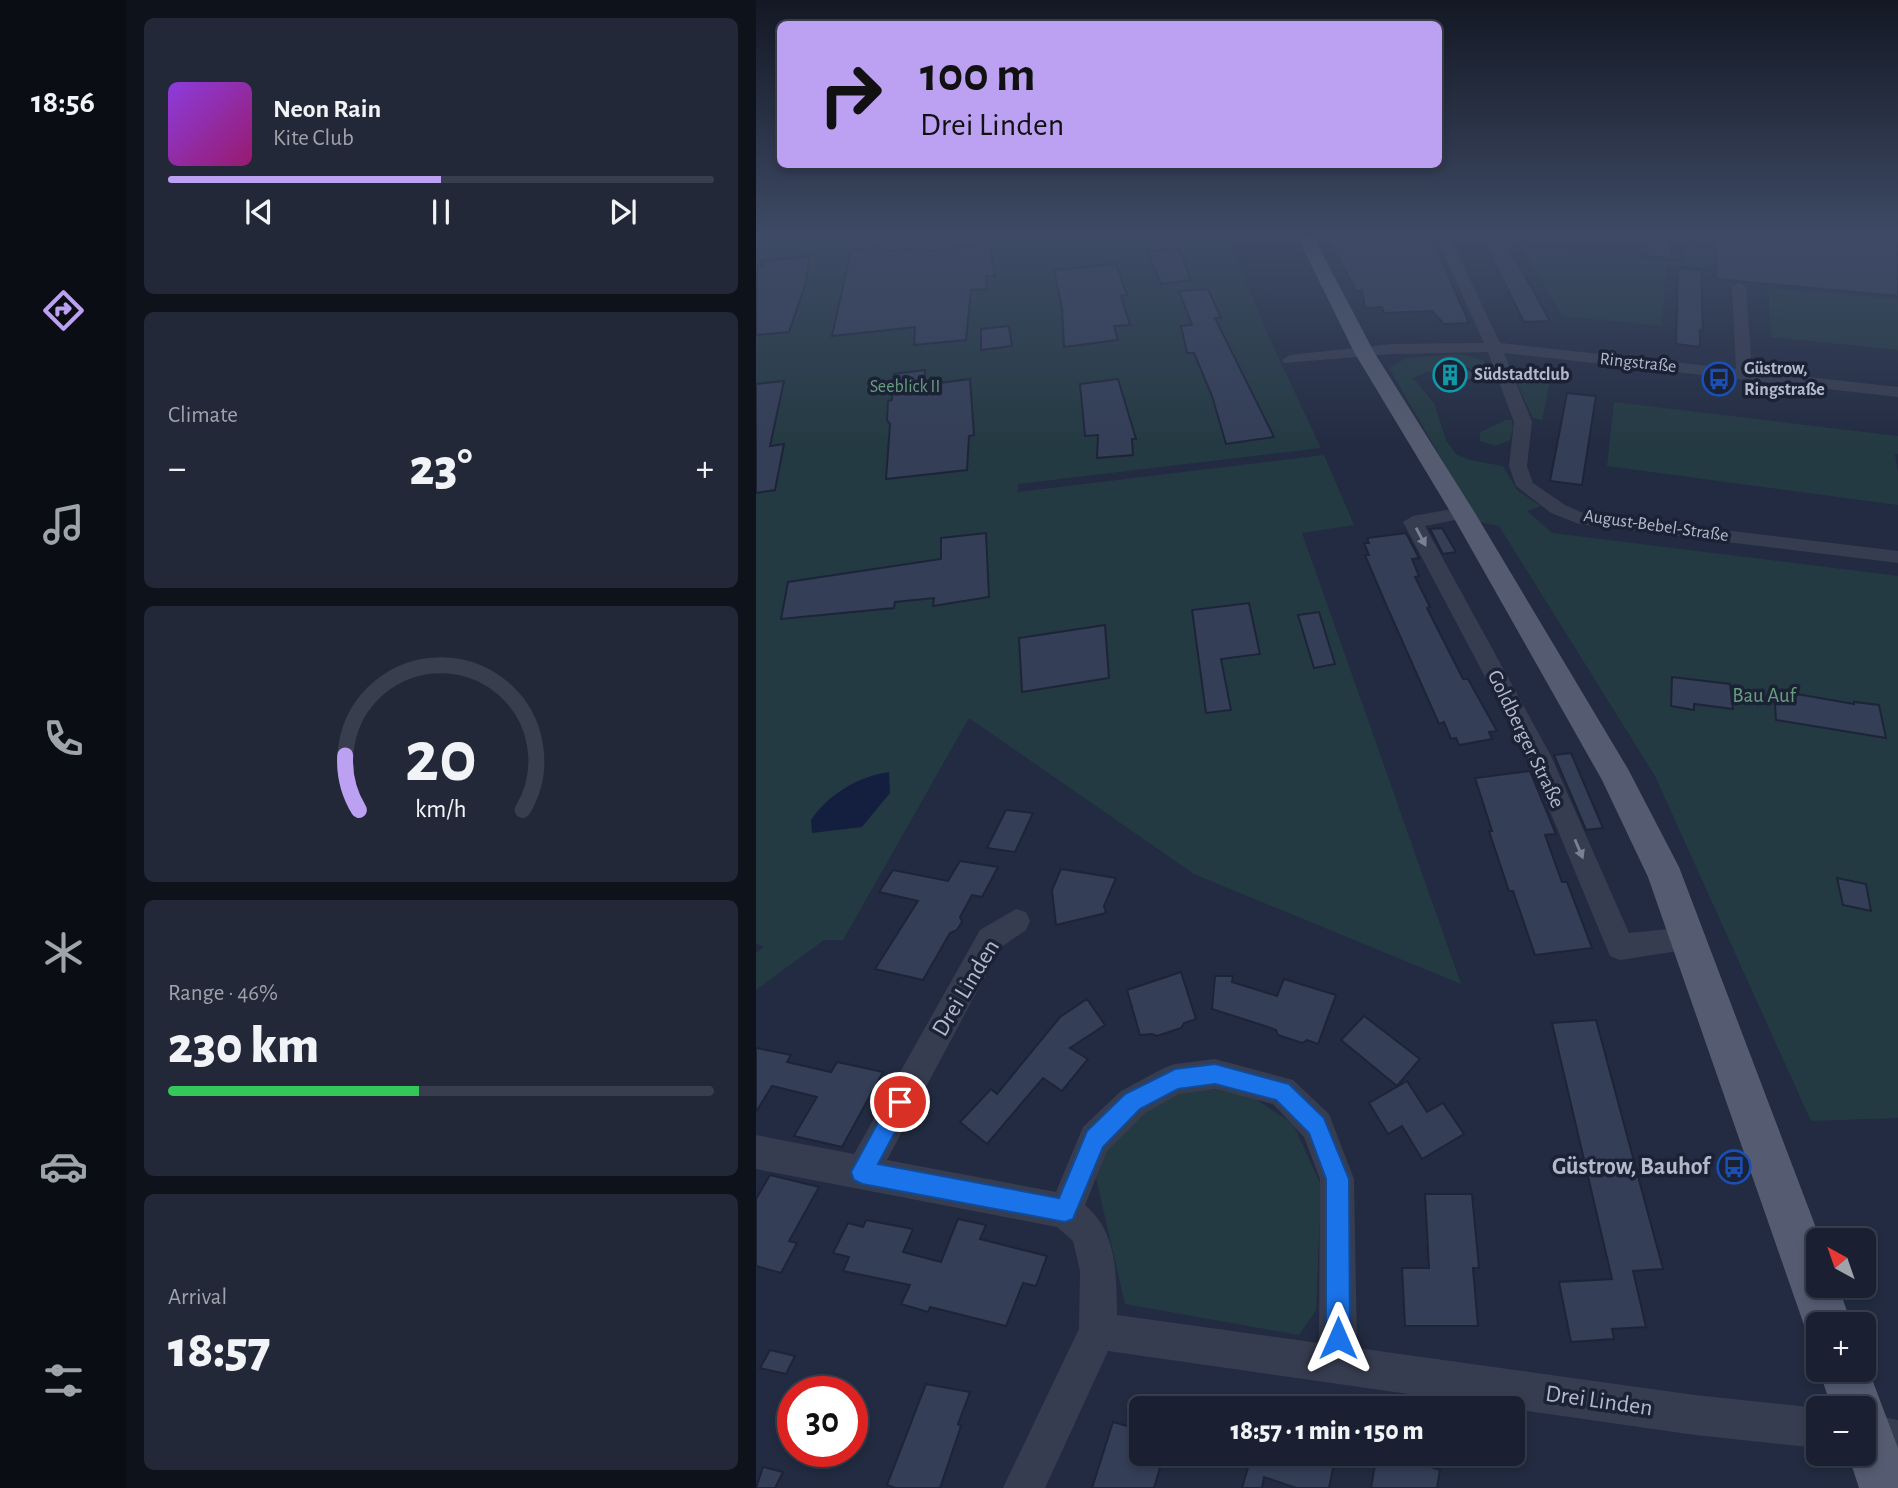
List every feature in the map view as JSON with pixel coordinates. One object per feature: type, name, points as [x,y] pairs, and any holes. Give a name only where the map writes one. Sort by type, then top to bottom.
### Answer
[{"type":"main road","points":[[1341,307],[1364,352],[1463,513],[1618,778],[1666,877],[1823,1312]]},
{"type":"main road","points":[[1876,1464],[1886,1488]]},
{"type":"street","name":"August-Bebel-Straße","points":[[1474,307],[1494,347],[1523,422],[1518,466],[1525,486],[1558,509],[1579,517],[1898,557]]},
{"type":"street","points":[[1740,307],[1744,375]]},
{"type":"street","name":"Ringstraße","points":[[1290,360],[1364,352],[1494,347],[1898,392]]},
{"type":"street","name":"Goldberger Straße","points":[[1463,513],[1413,522],[1539,756],[1620,947],[1688,939]]},
{"type":"street","name":"Drei Linden","points":[[862,1172],[990,939],[1016,920]]},
{"type":"street","points":[[1065,1211],[1095,1139],[1133,1102],[1175,1079],[1215,1074],[1282,1091],[1317,1126],[1337,1179],[1338,1364]]},
{"type":"street","points":[[756,1152],[1065,1211],[1088,1231],[1098,1270],[1098,1331],[1024,1488]]},
{"type":"street","name":"Drei Linden","points":[[1098,1331],[1695,1415],[1806,1424]]},
{"type":"green space","name":"Seeblick II","points":[[756,307],[1257,307],[1321,448],[1018,484],[1018,492],[1324,455],[1354,525],[1302,533],[1461,984],[1194,874],[969,718],[843,940],[824,940],[756,990],[756,953],[764,947],[756,943]]},
{"type":"green space","points":[[1557,307],[1663,307],[1662,326],[1562,316]]},
{"type":"green space","points":[[1769,307],[1898,307],[1898,350],[1771,337]]},
{"type":"green space","name":"Bau Auf","points":[[1460,354],[1483,360],[1493,374],[1484,377],[1459,364],[1413,378],[1434,403],[1446,440],[1456,454],[1470,460],[1503,466],[1517,490],[1541,506],[1527,511],[1552,533],[1898,576],[1898,1118],[1811,1121],[1655,776],[1499,526],[1478,522],[1389,368],[1406,358]]},
{"type":"green space","points":[[1511,370],[1552,373],[1542,420],[1533,418]]},
{"type":"green space","points":[[1614,402],[1898,436],[1898,454],[1895,454],[1898,505],[1607,466]]},
{"type":"green space","points":[[1506,420],[1512,420],[1510,440],[1496,446],[1480,441],[1480,432]]},
{"type":"green space","points":[[1203,1087],[1254,1098],[1293,1124],[1321,1185],[1316,1310],[1299,1335],[1125,1304],[1096,1178],[1110,1142],[1151,1101]]},
{"type":"water","points":[[889,772],[890,793],[862,827],[812,833],[811,820],[835,795],[855,782]]},
{"type":"building","points":[[756,307],[797,307],[789,332],[756,335]]},
{"type":"building","points":[[838,307],[969,307],[966,340],[914,345],[915,327],[832,336]]},
{"type":"building","points":[[1125,307],[1130,325],[1114,326],[1118,340],[1064,347],[1062,308]]},
{"type":"building","points":[[1185,307],[1216,307],[1221,318],[1215,318],[1274,437],[1226,444],[1212,396],[1194,353],[1187,353],[1181,326],[1192,325]]},
{"type":"building","points":[[1382,307],[1462,307],[1469,323],[1444,324],[1432,311],[1384,313]]},
{"type":"building","points":[[1517,307],[1542,307],[1550,321],[1524,322]]},
{"type":"building","points":[[1677,307],[1702,307],[1700,347],[1676,344]]},
{"type":"building","points":[[1009,326],[1012,346],[981,350],[981,329]]},
{"type":"building","name":"Südstadtclub","points":[[1459,364],[1481,376],[1455,386],[1433,374]]},
{"type":"building","points":[[925,370],[924,385],[970,379],[974,435],[969,436],[967,470],[886,479],[890,424],[887,420],[888,401],[892,400],[894,374]]},
{"type":"building","points":[[1118,379],[1136,439],[1132,439],[1133,455],[1097,458],[1098,435],[1085,436],[1080,384]]},
{"type":"building","points":[[784,381],[770,446],[784,444],[775,490],[756,493],[756,384]]},
{"type":"building","points":[[1567,393],[1596,396],[1582,485],[1550,481]]},
{"type":"building","points":[[1442,528],[1456,552],[1443,554],[1430,529]]},
{"type":"building","points":[[986,533],[989,597],[933,606],[934,598],[895,602],[894,608],[781,619],[788,582],[941,559],[941,538]]},
{"type":"building","points":[[1406,533],[1419,558],[1412,559],[1419,576],[1415,577],[1430,607],[1427,608],[1463,679],[1468,679],[1497,731],[1489,732],[1492,739],[1459,745],[1456,738],[1451,739],[1444,722],[1439,724],[1365,555],[1369,555],[1364,543],[1369,543],[1367,538]]},
{"type":"building","points":[[1249,603],[1260,654],[1221,659],[1231,710],[1206,713],[1192,610]]},
{"type":"building","points":[[1319,612],[1335,664],[1314,668],[1298,615]]},
{"type":"building","points":[[1105,625],[1109,678],[1022,692],[1019,638]]},
{"type":"building","points":[[1672,677],[1730,684],[1733,709],[1694,704],[1694,710],[1671,706]]},
{"type":"building","points":[[1774,690],[1854,704],[1879,705],[1886,738],[1776,720]]},
{"type":"building","points":[[1571,753],[1603,828],[1586,830],[1554,755]]},
{"type":"building","points":[[1530,771],[1556,834],[1545,835],[1562,882],[1567,882],[1592,948],[1535,955],[1513,891],[1509,891],[1475,778]]},
{"type":"building","points":[[1006,810],[1033,813],[1015,852],[987,848]]},
{"type":"building","points":[[960,861],[998,867],[982,897],[972,895],[960,917],[962,922],[957,930],[950,933],[923,980],[875,969],[918,901],[879,892],[893,870],[948,881]]},
{"type":"building","points":[[1061,869],[1116,878],[1104,906],[1106,913],[1056,925],[1052,890]]},
{"type":"building","points":[[1837,878],[1866,884],[1871,911],[1843,905]]},
{"type":"building","points":[[1181,972],[1196,1019],[1184,1023],[1181,1028],[1157,1036],[1140,1035],[1127,990]]},
{"type":"building","points":[[1215,976],[1233,976],[1232,982],[1277,996],[1284,979],[1336,995],[1318,1044],[1307,1040],[1302,1043],[1278,1035],[1276,1030],[1212,1009]]},
{"type":"building","points":[[1087,999],[1105,1025],[1070,1048],[1088,1059],[1062,1091],[1043,1078],[987,1144],[960,1122],[991,1089],[997,1094],[1060,1017]]},
{"type":"building","points":[[1364,1016],[1420,1059],[1397,1086],[1341,1040]]},
{"type":"building","points":[[1596,1020],[1663,1269],[1633,1271],[1646,1327],[1612,1329],[1614,1339],[1571,1342],[1559,1282],[1612,1279],[1552,1023]]},
{"type":"building","points":[[756,1048],[791,1055],[787,1062],[831,1072],[837,1062],[883,1072],[842,1147],[794,1136],[817,1097],[772,1086],[756,1112]]},
{"type":"building","points":[[1407,1081],[1427,1112],[1443,1103],[1464,1134],[1422,1159],[1402,1126],[1388,1134],[1369,1103]]},
{"type":"building","points":[[770,1175],[819,1187],[789,1241],[797,1243],[781,1273],[756,1266],[756,1199]]},
{"type":"building","points":[[1425,1194],[1472,1194],[1479,1268],[1473,1268],[1478,1326],[1405,1326],[1402,1268],[1429,1268]]},
{"type":"building","points":[[958,1219],[986,1225],[980,1239],[1047,1256],[1036,1286],[1023,1283],[1006,1326],[930,1307],[928,1312],[901,1304],[910,1285],[843,1271],[849,1257],[833,1253],[848,1223],[863,1227],[866,1220],[913,1229],[903,1252],[941,1262]]},
{"type":"building","points":[[770,1350],[795,1356],[786,1374],[760,1368]]},
{"type":"building","points":[[926,1384],[970,1392],[958,1424],[961,1426],[940,1488],[895,1488],[887,1485]]},
{"type":"building","points":[[1113,1422],[1129,1427],[1129,1466],[1160,1466],[1154,1488],[1092,1488]]},
{"type":"building","points":[[1248,1466],[1334,1466],[1329,1488],[1296,1488],[1264,1477],[1262,1488],[1242,1488]]},
{"type":"building","points":[[1375,1466],[1428,1466],[1440,1470],[1437,1488],[1371,1488]]},
{"type":"building","points":[[763,1467],[783,1472],[775,1488],[756,1488]]},
{"type":"place","name":"Südstadtclub","points":[[1450,375]]},
{"type":"place","name":"Güstrow, Ringstraße","points":[[1719,379]]},
{"type":"place","name":"Güstrow, Bauhof","points":[[1734,1167]]},
{"type":"route","points":[[900,1102],[862,1172],[1065,1211],[1095,1139],[1133,1102],[1175,1079],[1215,1074],[1282,1091],[1317,1126],[1337,1179],[1338,1338]]}]
